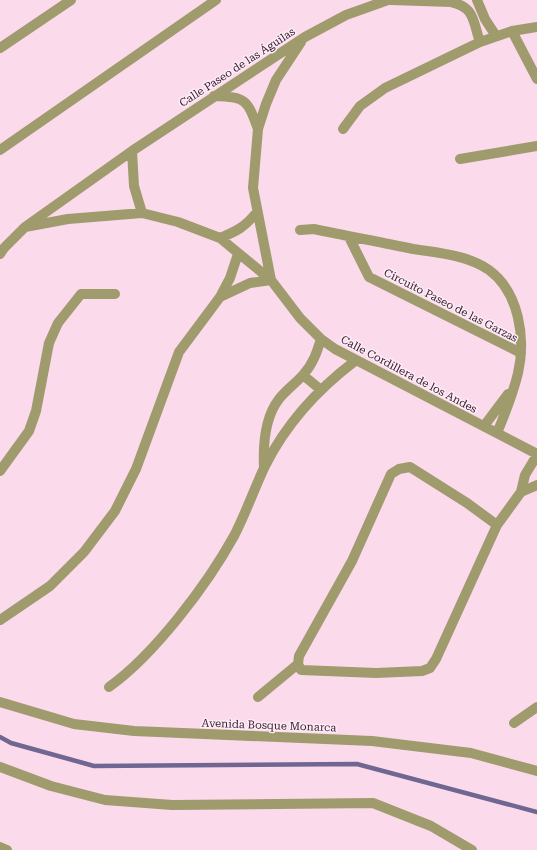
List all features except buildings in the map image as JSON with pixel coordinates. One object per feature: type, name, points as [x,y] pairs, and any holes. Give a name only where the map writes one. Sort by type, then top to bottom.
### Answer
[{"type":"street","points":[[0,48],[71,0]]},
{"type":"street","points":[[0,150],[216,0]]},
{"type":"street","points":[[305,37],[346,15],[388,0]]},
{"type":"street","points":[[391,0],[452,2],[461,4],[469,9],[488,39]]},
{"type":"street","points":[[477,0],[485,19],[488,39]]},
{"type":"street","points":[[343,129],[360,106],[385,88],[488,39],[512,31],[537,27]]},
{"type":"street","points":[[512,31],[537,79]]},
{"type":"street","name":"Calle Paseo de las Águilas","points":[[1,249],[25,227],[132,151],[305,37]]},
{"type":"street","name":"Calle Paseo de las Águilas","points":[[271,280],[257,212],[254,188],[258,129],[276,80],[289,58],[305,37]]},
{"type":"street","points":[[214,96],[232,96],[245,102],[250,106],[258,129]]},
{"type":"street","points":[[460,160],[537,146]]},
{"type":"street","points":[[132,151],[134,186],[142,213]]},
{"type":"street","points":[[220,238],[236,232],[246,225],[257,212]]},
{"type":"street","name":"Calle Cordillera de los Andes","points":[[25,227],[68,219],[142,213],[178,222],[220,238],[271,280],[300,318],[321,339],[355,361],[537,454]]},
{"type":"street","name":"Circuito Paseo de las Garzas","points":[[300,230],[314,229],[462,258],[488,269],[505,287],[515,306],[519,324],[521,353],[514,386],[497,433]]},
{"type":"street","name":"Circuito Paseo de las Garzas","points":[[349,237],[369,277],[521,353]]},
{"type":"street","points":[[0,620],[50,586],[84,552],[115,511],[136,469],[179,352],[220,297],[230,278],[238,254]]},
{"type":"street","points":[[220,297],[250,283],[271,280]]},
{"type":"street","points":[[0,471],[29,431],[36,411],[49,343],[58,323],[81,294],[116,294]]},
{"type":"street","points":[[264,467],[264,440],[270,417],[278,400],[292,384],[303,375],[316,356],[321,339]]},
{"type":"street","points":[[109,687],[128,674],[178,617],[213,570],[250,504],[264,467],[289,426],[321,390],[355,361]]},
{"type":"street","points":[[303,375],[321,390]]},
{"type":"street","name":"Circuito Paseo de las Garzas","points":[[484,426],[514,386]]},
{"type":"street","points":[[497,524],[467,503],[410,468],[399,469],[391,474],[352,561],[299,656],[298,664],[301,670],[368,672],[422,671],[430,668],[436,659],[497,524],[521,492],[525,475],[537,454]]},
{"type":"street","points":[[521,492],[537,485]]},
{"type":"street","points":[[258,697],[298,664]]},
{"type":"street","name":"Avenida Bosque Monarca","points":[[0,702],[74,724],[134,731],[372,741],[471,753],[537,771]]},
{"type":"street","points":[[514,723],[537,707]]},
{"type":"street","points":[[0,767],[51,786],[105,800],[172,804],[373,803],[431,826],[472,850]]},
{"type":"street","points":[[0,847],[7,850]]},
{"type":"waterway","points":[[0,737],[11,743],[94,766],[357,764],[537,812]]}]
